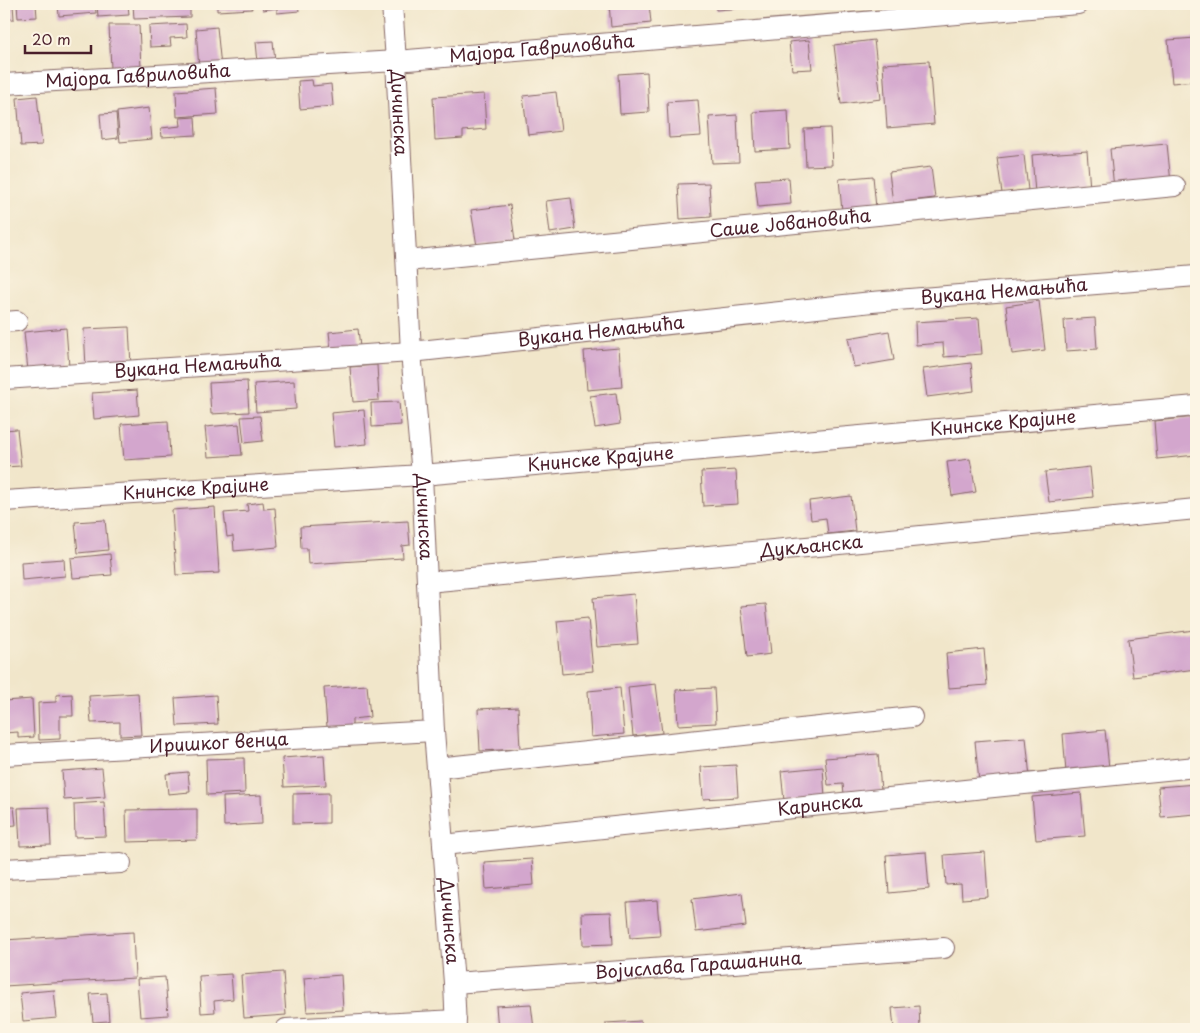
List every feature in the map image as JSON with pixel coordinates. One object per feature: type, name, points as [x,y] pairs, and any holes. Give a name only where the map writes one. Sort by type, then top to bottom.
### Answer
[{"type":"street","name":"Дичинска","points":[[392,4],[411,352],[422,475],[434,731],[456,1025]]},
{"type":"street","name":"Мајора Гавриловића","points":[[4,84],[396,60],[1078,4]]},
{"type":"street","name":"Саше Јовановића","points":[[407,261],[1174,186]]},
{"type":"street","name":"Вукана Немањића","points":[[4,380],[411,352],[872,302],[1196,276]]},
{"type":"street","name":"Книнске Крајине","points":[[4,501],[422,475],[1196,406]]},
{"type":"street","name":"Дукљанска","points":[[427,582],[1196,509]]},
{"type":"street","points":[[437,768],[912,717]]},
{"type":"street","name":"Иришког венца","points":[[4,754],[434,731]]},
{"type":"street","name":"Каринска","points":[[444,845],[1196,767]]},
{"type":"street","points":[[4,869],[121,863]]},
{"type":"street","name":"Војислава Гарашанина","points":[[454,983],[944,948]]},
{"type":"street","points":[[286,1029],[456,1025]]},
{"type":"building","points":[[4,4],[13,4],[14,19],[4,20]]},
{"type":"building","points":[[17,4],[36,4],[37,17],[18,18]]},
{"type":"building","points":[[58,4],[95,4],[96,13],[59,16]]},
{"type":"building","points":[[97,4],[128,4],[129,15],[98,17]]},
{"type":"building","points":[[133,4],[190,4],[190,17],[134,19]]},
{"type":"building","points":[[217,4],[251,4],[252,9],[217,11]]},
{"type":"building","points":[[262,4],[298,4],[299,11],[277,13],[277,8],[263,10]]},
{"type":"building","points":[[609,4],[649,4],[651,23],[611,27]]},
{"type":"building","points":[[715,4],[757,4],[758,7],[716,10]]},
{"type":"building","points":[[186,24],[187,37],[170,38],[171,46],[150,47],[149,26]]},
{"type":"building","points":[[109,25],[139,25],[141,68],[111,69]]},
{"type":"building","points":[[217,27],[221,67],[199,69],[196,29]]},
{"type":"building","points":[[1196,38],[1196,81],[1172,83],[1168,40]]},
{"type":"building","points":[[809,40],[812,69],[792,70],[789,42]]},
{"type":"building","points":[[874,40],[881,99],[841,104],[834,45]]},
{"type":"building","points":[[273,41],[275,61],[258,63],[256,42]]},
{"type":"building","points":[[929,61],[934,124],[887,128],[883,64]]},
{"type":"building","points":[[647,72],[649,112],[620,114],[618,74]]},
{"type":"building","points":[[312,80],[313,86],[331,84],[333,106],[300,109],[298,81]]},
{"type":"building","points":[[216,88],[218,114],[177,117],[176,91]]},
{"type":"building","points":[[556,92],[561,131],[528,135],[523,96]]},
{"type":"building","points":[[484,94],[486,129],[463,131],[463,138],[435,140],[433,97]]},
{"type":"building","points":[[37,96],[42,145],[21,146],[17,98]]},
{"type":"building","points":[[698,100],[701,136],[669,138],[667,102]]},
{"type":"building","points":[[149,108],[152,139],[120,142],[117,112]]},
{"type":"building","points":[[788,110],[790,149],[755,151],[753,112]]},
{"type":"building","points":[[116,113],[118,138],[102,140],[100,114]]},
{"type":"building","points":[[737,115],[739,162],[712,163],[709,117]]},
{"type":"building","points":[[195,117],[196,135],[162,137],[161,128],[181,126],[180,118]]},
{"type":"building","points":[[830,128],[832,165],[806,166],[804,129]]},
{"type":"building","points":[[1167,144],[1171,183],[1114,188],[1110,149]]},
{"type":"building","points":[[1087,151],[1090,189],[1035,193],[1032,155]]},
{"type":"building","points":[[1024,155],[1028,190],[1002,193],[997,158]]},
{"type":"building","points":[[931,167],[935,198],[893,203],[889,172]]},
{"type":"building","points":[[873,176],[876,208],[842,211],[839,179]]},
{"type":"building","points":[[789,178],[791,204],[758,207],[755,180]]},
{"type":"building","points":[[709,183],[711,217],[680,219],[678,184]]},
{"type":"building","points":[[571,198],[575,229],[550,233],[546,201]]},
{"type":"building","points":[[510,205],[515,240],[477,246],[471,210]]},
{"type":"building","points":[[1039,301],[1045,350],[1012,354],[1006,306]]},
{"type":"building","points":[[979,318],[982,354],[944,357],[943,343],[916,345],[915,322]]},
{"type":"building","points":[[1095,318],[1097,349],[1066,351],[1064,320]]},
{"type":"building","points":[[129,327],[131,366],[86,367],[84,329]]},
{"type":"building","points":[[66,328],[69,367],[28,371],[24,332]]},
{"type":"building","points":[[358,329],[360,347],[331,350],[329,332]]},
{"type":"building","points":[[889,331],[894,360],[854,367],[848,338]]},
{"type":"building","points":[[619,348],[622,387],[587,390],[584,351]]},
{"type":"building","points":[[971,363],[974,391],[927,397],[923,369]]},
{"type":"building","points":[[377,365],[379,400],[353,402],[350,367]]},
{"type":"building","points":[[247,381],[249,412],[211,414],[209,383]]},
{"type":"building","points":[[294,381],[296,409],[256,412],[254,384]]},
{"type":"building","points":[[137,390],[139,415],[94,419],[92,393]]},
{"type":"building","points":[[616,393],[620,424],[595,428],[590,396]]},
{"type":"building","points":[[399,402],[401,425],[372,427],[371,403]]},
{"type":"building","points":[[364,410],[367,444],[334,447],[331,413]]},
{"type":"building","points":[[260,416],[263,441],[244,443],[241,417]]},
{"type":"building","points":[[1196,417],[1196,455],[1157,459],[1154,421]]},
{"type":"building","points":[[168,421],[170,457],[124,460],[121,424]]},
{"type":"building","points":[[239,424],[242,455],[208,457],[205,427]]},
{"type":"building","points":[[17,429],[21,466],[4,467],[4,430]]},
{"type":"building","points":[[970,459],[976,492],[952,496],[947,462]]},
{"type":"building","points":[[1090,467],[1093,497],[1049,502],[1045,472]]},
{"type":"building","points":[[736,470],[738,504],[703,506],[701,472]]},
{"type":"building","points":[[851,496],[855,531],[828,534],[826,518],[811,520],[809,501]]},
{"type":"building","points":[[263,502],[264,509],[275,508],[278,547],[234,551],[233,536],[227,537],[224,513],[248,511],[247,504]]},
{"type":"building","points":[[215,507],[219,573],[176,575],[172,510]]},
{"type":"building","points":[[105,520],[108,550],[78,553],[75,522]]},
{"type":"building","points":[[408,521],[410,545],[402,546],[403,558],[308,564],[307,548],[301,548],[300,527]]},
{"type":"building","points":[[110,554],[112,575],[73,578],[71,558]]},
{"type":"building","points":[[64,559],[65,576],[22,580],[21,562]]},
{"type":"building","points":[[634,594],[638,644],[597,647],[593,598]]},
{"type":"building","points":[[766,604],[771,654],[747,657],[741,606]]},
{"type":"building","points":[[588,618],[593,671],[562,674],[557,621]]},
{"type":"building","points":[[1194,630],[1196,669],[1133,677],[1128,639]]},
{"type":"building","points":[[984,649],[987,685],[949,688],[946,653]]},
{"type":"building","points":[[656,684],[662,733],[633,736],[628,687]]},
{"type":"building","points":[[367,685],[370,717],[352,719],[352,725],[327,727],[324,688]]},
{"type":"building","points":[[620,688],[624,734],[591,737],[588,691]]},
{"type":"building","points":[[714,688],[716,723],[678,725],[676,690]]},
{"type":"building","points":[[138,693],[141,735],[120,736],[120,722],[91,723],[89,696]]},
{"type":"building","points":[[72,694],[73,716],[60,716],[60,739],[39,740],[38,703],[56,702],[56,695]]},
{"type":"building","points":[[216,695],[218,724],[177,726],[175,698]]},
{"type":"building","points":[[32,699],[34,737],[18,738],[18,732],[4,733],[4,701]]},
{"type":"building","points":[[518,707],[520,749],[480,751],[478,709]]},
{"type":"building","points":[[1105,730],[1109,768],[1066,772],[1063,734]]},
{"type":"building","points":[[1026,737],[1030,778],[979,782],[975,741]]},
{"type":"building","points":[[878,754],[881,791],[844,794],[843,784],[828,785],[825,758]]},
{"type":"building","points":[[324,755],[326,785],[284,787],[282,758]]},
{"type":"building","points":[[244,758],[245,793],[207,795],[206,759]]},
{"type":"building","points":[[736,765],[738,797],[703,799],[701,767]]},
{"type":"building","points":[[823,767],[825,798],[784,801],[781,771]]},
{"type":"building","points":[[102,768],[105,797],[64,800],[62,771]]},
{"type":"building","points":[[188,772],[190,792],[168,794],[166,774]]},
{"type":"building","points":[[1196,784],[1196,814],[1161,817],[1158,787]]},
{"type":"building","points":[[329,793],[329,823],[293,824],[293,794]]},
{"type":"building","points":[[1081,793],[1085,836],[1036,840],[1032,797]]},
{"type":"building","points":[[261,795],[262,824],[224,826],[223,797]]},
{"type":"building","points":[[104,802],[106,836],[75,837],[74,804]]},
{"type":"building","points":[[4,807],[14,807],[16,825],[4,826]]},
{"type":"building","points":[[49,807],[51,845],[20,846],[18,808]]},
{"type":"building","points":[[197,809],[197,840],[127,842],[126,810]]},
{"type":"building","points":[[926,852],[929,889],[889,893],[886,855]]},
{"type":"building","points":[[985,852],[988,897],[962,899],[961,884],[946,885],[944,855]]},
{"type":"building","points":[[532,859],[534,885],[486,889],[484,862]]},
{"type":"building","points":[[742,893],[746,926],[696,932],[692,899]]},
{"type":"building","points":[[657,900],[660,936],[630,938],[627,902]]},
{"type":"building","points":[[611,912],[613,944],[583,945],[582,913]]},
{"type":"building","points":[[133,932],[135,978],[4,986],[4,940]]},
{"type":"building","points":[[283,972],[286,1015],[244,1018],[241,975]]},
{"type":"building","points":[[231,974],[233,999],[214,1001],[215,1012],[201,1013],[199,976]]},
{"type":"building","points":[[341,975],[343,1010],[307,1012],[304,978]]},
{"type":"building","points":[[165,977],[168,1015],[140,1017],[137,979]]},
{"type":"building","points":[[54,990],[57,1018],[23,1021],[20,993]]},
{"type":"building","points":[[107,993],[109,1021],[93,1022],[90,994]]},
{"type":"building","points":[[531,1004],[534,1029],[498,1029],[496,1006]]},
{"type":"building","points":[[919,1006],[920,1029],[894,1029],[892,1008]]},
{"type":"building","points":[[641,1021],[642,1029],[606,1029],[606,1023]]}]
